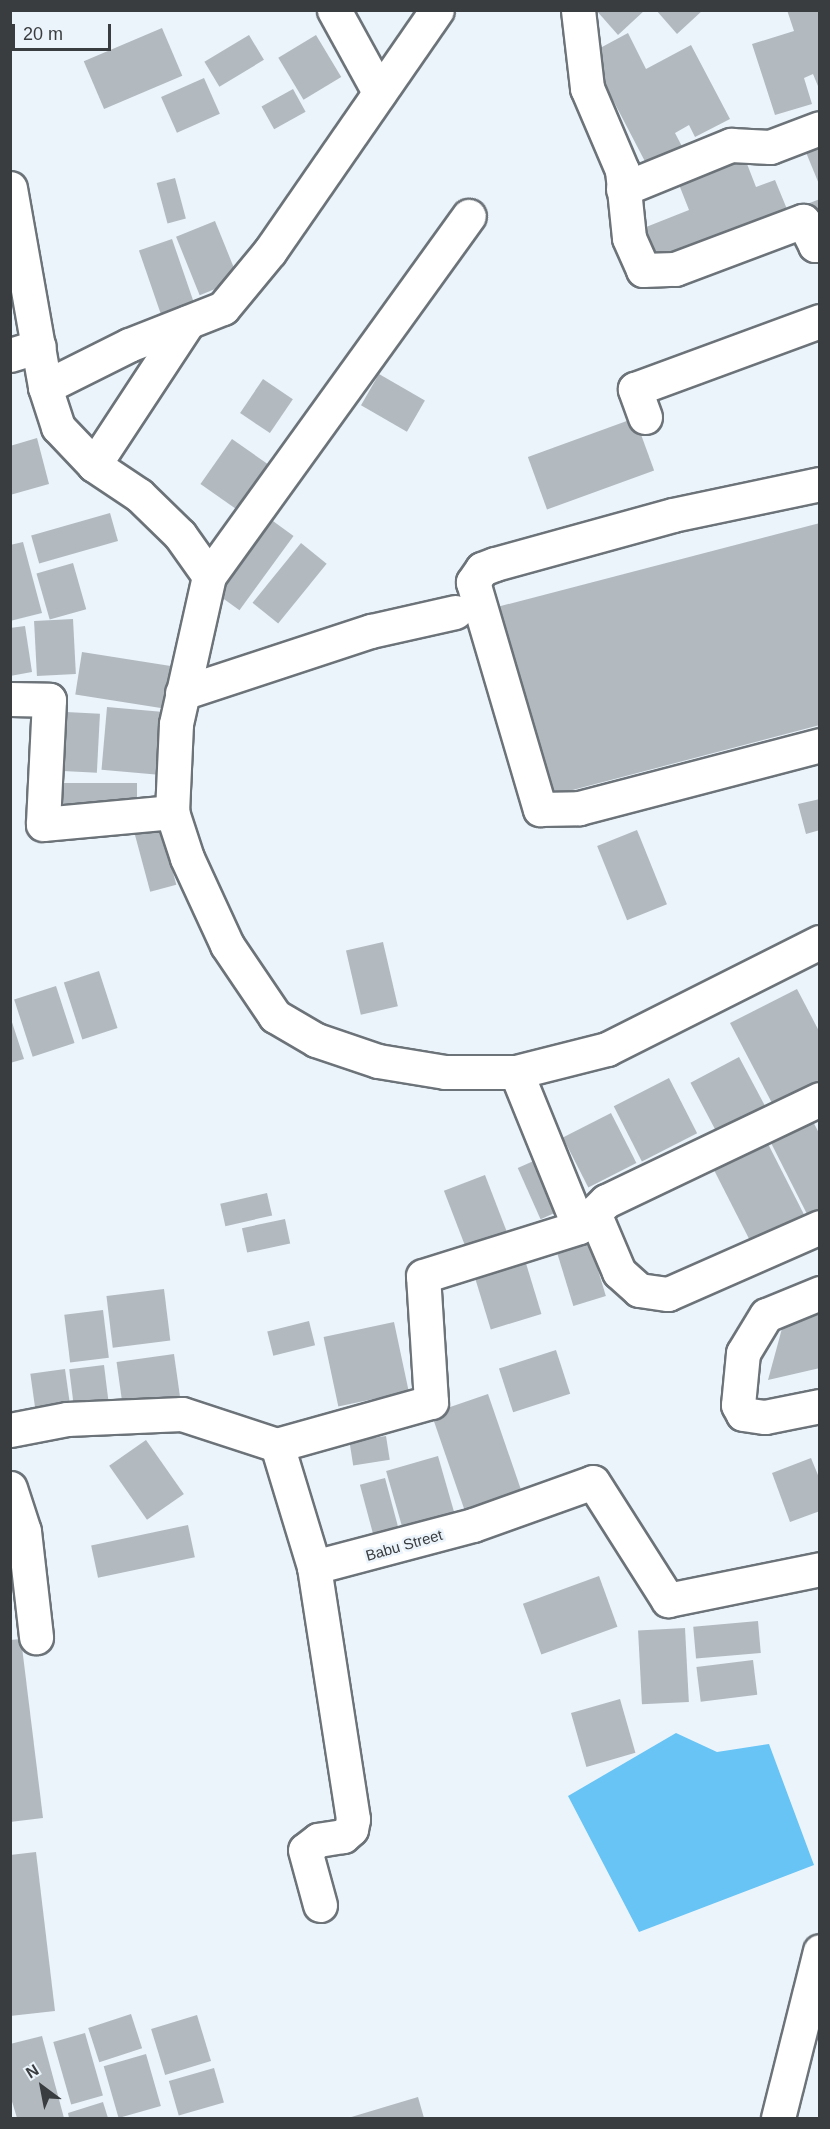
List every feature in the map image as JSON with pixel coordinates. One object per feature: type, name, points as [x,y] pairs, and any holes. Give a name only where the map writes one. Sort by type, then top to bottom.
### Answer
[{"type":"street","points":[[334,10],[379,92]]},
{"type":"street","points":[[45,387],[223,308],[270,251],[438,10]]},
{"type":"street","points":[[578,10],[587,88],[622,170],[629,238],[643,270],[675,269],[803,221],[815,245],[819,243]]},
{"type":"street","points":[[623,189],[731,145],[770,147],[819,128]]},
{"type":"street","points":[[10,188],[25,351],[45,387],[58,427],[94,465],[140,495],[180,535],[209,576]]},
{"type":"street","points":[[469,216],[209,576],[176,724],[172,812],[187,858],[227,945],[275,1016],[316,1040],[378,1061],[445,1072],[516,1072],[607,1049],[819,942]]},
{"type":"street","points":[[645,417],[635,389],[819,321]]},
{"type":"street","points":[[94,465],[188,322]]},
{"type":"street","points":[[819,484],[673,516],[506,561],[482,569],[472,582],[540,809],[579,808],[819,745]]},
{"type":"street","points":[[182,693],[371,631],[455,612]]},
{"type":"street","points":[[10,699],[49,700],[43,824],[172,812]]},
{"type":"street","points":[[10,1430],[67,1419],[182,1414],[277,1445],[431,1402],[423,1276],[579,1227],[516,1072]]},
{"type":"street","points":[[819,1099],[606,1202],[594,1213],[620,1272],[639,1290],[668,1294],[819,1227]]},
{"type":"street","points":[[819,1293],[766,1315],[743,1353],[738,1405],[743,1414],[765,1417],[819,1406]]},
{"type":"street","points":[[277,1445],[314,1567],[353,1818],[351,1829],[343,1836],[318,1840],[305,1850],[320,1905]]},
{"type":"street","name":"Babu Street","points":[[314,1567],[473,1525],[593,1482],[668,1600],[819,1569]]},
{"type":"street","points":[[10,1488],[24,1531],[36,1637]]},
{"type":"street","points":[[778,2118],[819,1951]]},
{"type":"water","points":[[676,1733],[717,1752],[769,1744],[814,1865],[639,1932],[568,1796]]},
{"type":"building","points":[[596,10],[645,10],[618,35]]},
{"type":"building","points":[[656,10],[703,10],[677,34]]},
{"type":"building","points":[[787,10],[820,10],[820,91],[813,74],[804,78],[812,104],[775,115],[752,44],[794,31]]},
{"type":"building","points":[[162,28],[182,76],[104,109],[84,61]]},
{"type":"building","points":[[628,33],[646,69],[691,45],[730,119],[695,137],[689,125],[675,133],[686,154],[651,173],[589,54]]},
{"type":"building","points":[[249,35],[264,60],[219,87],[204,62]]},
{"type":"building","points":[[316,35],[341,77],[304,100],[278,58]]},
{"type":"building","points":[[204,78],[220,114],[177,133],[161,97]]},
{"type":"building","points":[[293,89],[306,112],[274,129],[262,106]]},
{"type":"building","points":[[820,144],[820,184],[819,184],[805,150]]},
{"type":"building","points":[[742,151],[756,187],[775,180],[789,214],[655,267],[641,229],[689,210],[676,177]]},
{"type":"building","points":[[175,178],[186,219],[168,223],[157,183]]},
{"type":"building","points":[[820,199],[820,235],[819,235],[807,204]]},
{"type":"building","points":[[215,221],[239,279],[200,295],[176,237]]},
{"type":"building","points":[[172,239],[196,310],[163,321],[139,250]]},
{"type":"building","points":[[379,374],[425,400],[407,432],[361,405]]},
{"type":"building","points":[[263,379],[293,399],[270,433],[240,413]]},
{"type":"building","points":[[635,418],[654,471],[547,510],[528,457]]},
{"type":"building","points":[[37,438],[49,484],[10,495],[10,446]]},
{"type":"building","points":[[232,439],[279,472],[247,517],[200,484]]},
{"type":"building","points":[[110,513],[118,541],[39,563],[31,536]]},
{"type":"building","points":[[262,513],[294,536],[239,610],[208,587]]},
{"type":"building","points":[[820,523],[820,725],[546,797],[497,607]]},
{"type":"building","points":[[23,542],[42,613],[10,621],[10,545]]},
{"type":"building","points":[[301,543],[327,564],[278,624],[253,603]]},
{"type":"building","points":[[73,563],[86,609],[50,620],[36,573]]},
{"type":"building","points":[[73,619],[76,674],[37,676],[34,621]]},
{"type":"building","points":[[25,626],[32,672],[10,676],[10,628]]},
{"type":"building","points":[[82,652],[174,667],[167,709],[75,694]]},
{"type":"building","points":[[107,707],[164,712],[158,775],[102,770]]},
{"type":"building","points":[[66,712],[100,714],[97,773],[63,771]]},
{"type":"building","points":[[49,783],[137,783],[137,810],[49,810]]},
{"type":"building","points":[[820,799],[820,830],[806,834],[798,804]]},
{"type":"building","points":[[160,824],[176,885],[150,892],[134,831]]},
{"type":"building","points":[[637,830],[667,904],[627,920],[597,846]]},
{"type":"building","points":[[383,942],[398,1006],[361,1015],[346,951]]},
{"type":"building","points":[[99,971],[118,1028],[82,1039],[64,982]]},
{"type":"building","points":[[56,986],[75,1043],[33,1057],[14,1000]]},
{"type":"building","points":[[797,989],[820,1033],[820,1081],[773,1105],[730,1023]]},
{"type":"building","points":[[10,1016],[24,1059],[10,1063]]},
{"type":"building","points":[[739,1057],[765,1106],[716,1131],[690,1083]]},
{"type":"building","points":[[669,1078],[697,1133],[642,1161],[614,1106]]},
{"type":"building","points":[[808,1112],[820,1135],[820,1218],[811,1222],[766,1133]]},
{"type":"building","points":[[611,1113],[636,1163],[588,1187],[563,1138]]},
{"type":"building","points":[[764,1136],[808,1222],[754,1249],[711,1163]]},
{"type":"building","points":[[547,1155],[570,1206],[541,1219],[518,1168]]},
{"type":"building","points":[[485,1175],[507,1231],[465,1247],[444,1191]]},
{"type":"building","points":[[267,1193],[272,1215],[225,1226],[220,1204]]},
{"type":"building","points":[[285,1219],[290,1243],[247,1253],[242,1228]]},
{"type":"building","points":[[586,1231],[606,1296],[573,1306],[553,1241]]},
{"type":"building","points":[[521,1247],[541,1314],[491,1329],[470,1262]]},
{"type":"building","points":[[164,1289],[170,1341],[113,1348],[106,1296]]},
{"type":"building","points":[[820,1301],[820,1368],[768,1380],[787,1310]]},
{"type":"building","points":[[103,1310],[109,1358],[70,1362],[64,1315]]},
{"type":"building","points":[[309,1321],[315,1345],[273,1356],[267,1331]]},
{"type":"building","points":[[394,1322],[409,1391],[338,1406],[324,1337]]},
{"type":"building","points":[[556,1350],[570,1394],[513,1412],[499,1369]]},
{"type":"building","points":[[174,1354],[180,1399],[123,1407],[117,1362]]},
{"type":"building","points":[[104,1365],[109,1403],[74,1407],[69,1369]]},
{"type":"building","points":[[65,1369],[70,1404],[35,1409],[30,1374]]},
{"type":"building","points":[[488,1394],[523,1497],[467,1517],[431,1414]]},
{"type":"building","points":[[386,1436],[390,1460],[353,1465],[349,1442]]},
{"type":"building","points":[[146,1440],[184,1494],[147,1520],[109,1466]]},
{"type":"building","points":[[438,1456],[455,1516],[403,1530],[386,1471]]},
{"type":"building","points":[[811,1458],[820,1480],[820,1511],[790,1522],[772,1473]]},
{"type":"building","points":[[385,1478],[398,1527],[373,1534],[360,1485]]},
{"type":"building","points":[[188,1525],[195,1557],[98,1578],[91,1546]]},
{"type":"building","points":[[599,1576],[617,1627],[541,1654],[523,1604]]},
{"type":"building","points":[[758,1621],[761,1653],[696,1659],[693,1627]]},
{"type":"building","points":[[685,1628],[689,1702],[642,1704],[638,1630]]},
{"type":"building","points":[[21,1639],[43,1818],[10,1822],[10,1640]]},
{"type":"building","points":[[753,1660],[757,1695],[701,1702],[696,1667]]},
{"type":"building","points":[[620,1699],[635,1753],[586,1767],[571,1713]]},
{"type":"building","points":[[36,1852],[55,2011],[10,2016],[10,1855]]},
{"type":"building","points":[[131,2014],[142,2048],[99,2062],[88,2028]]},
{"type":"building","points":[[197,2015],[211,2061],[165,2075],[151,2029]]},
{"type":"building","points":[[85,2033],[103,2095],[71,2105],[53,2042]]},
{"type":"building","points":[[42,2036],[64,2118],[17,2118],[10,2095],[10,2044]]},
{"type":"building","points":[[146,2054],[161,2106],[119,2118],[104,2066]]},
{"type":"building","points":[[214,2068],[224,2103],[179,2116],[169,2081]]},
{"type":"building","points":[[418,2097],[424,2118],[348,2118]]},
{"type":"building","points":[[103,2102],[108,2118],[69,2118],[68,2113]]}]
